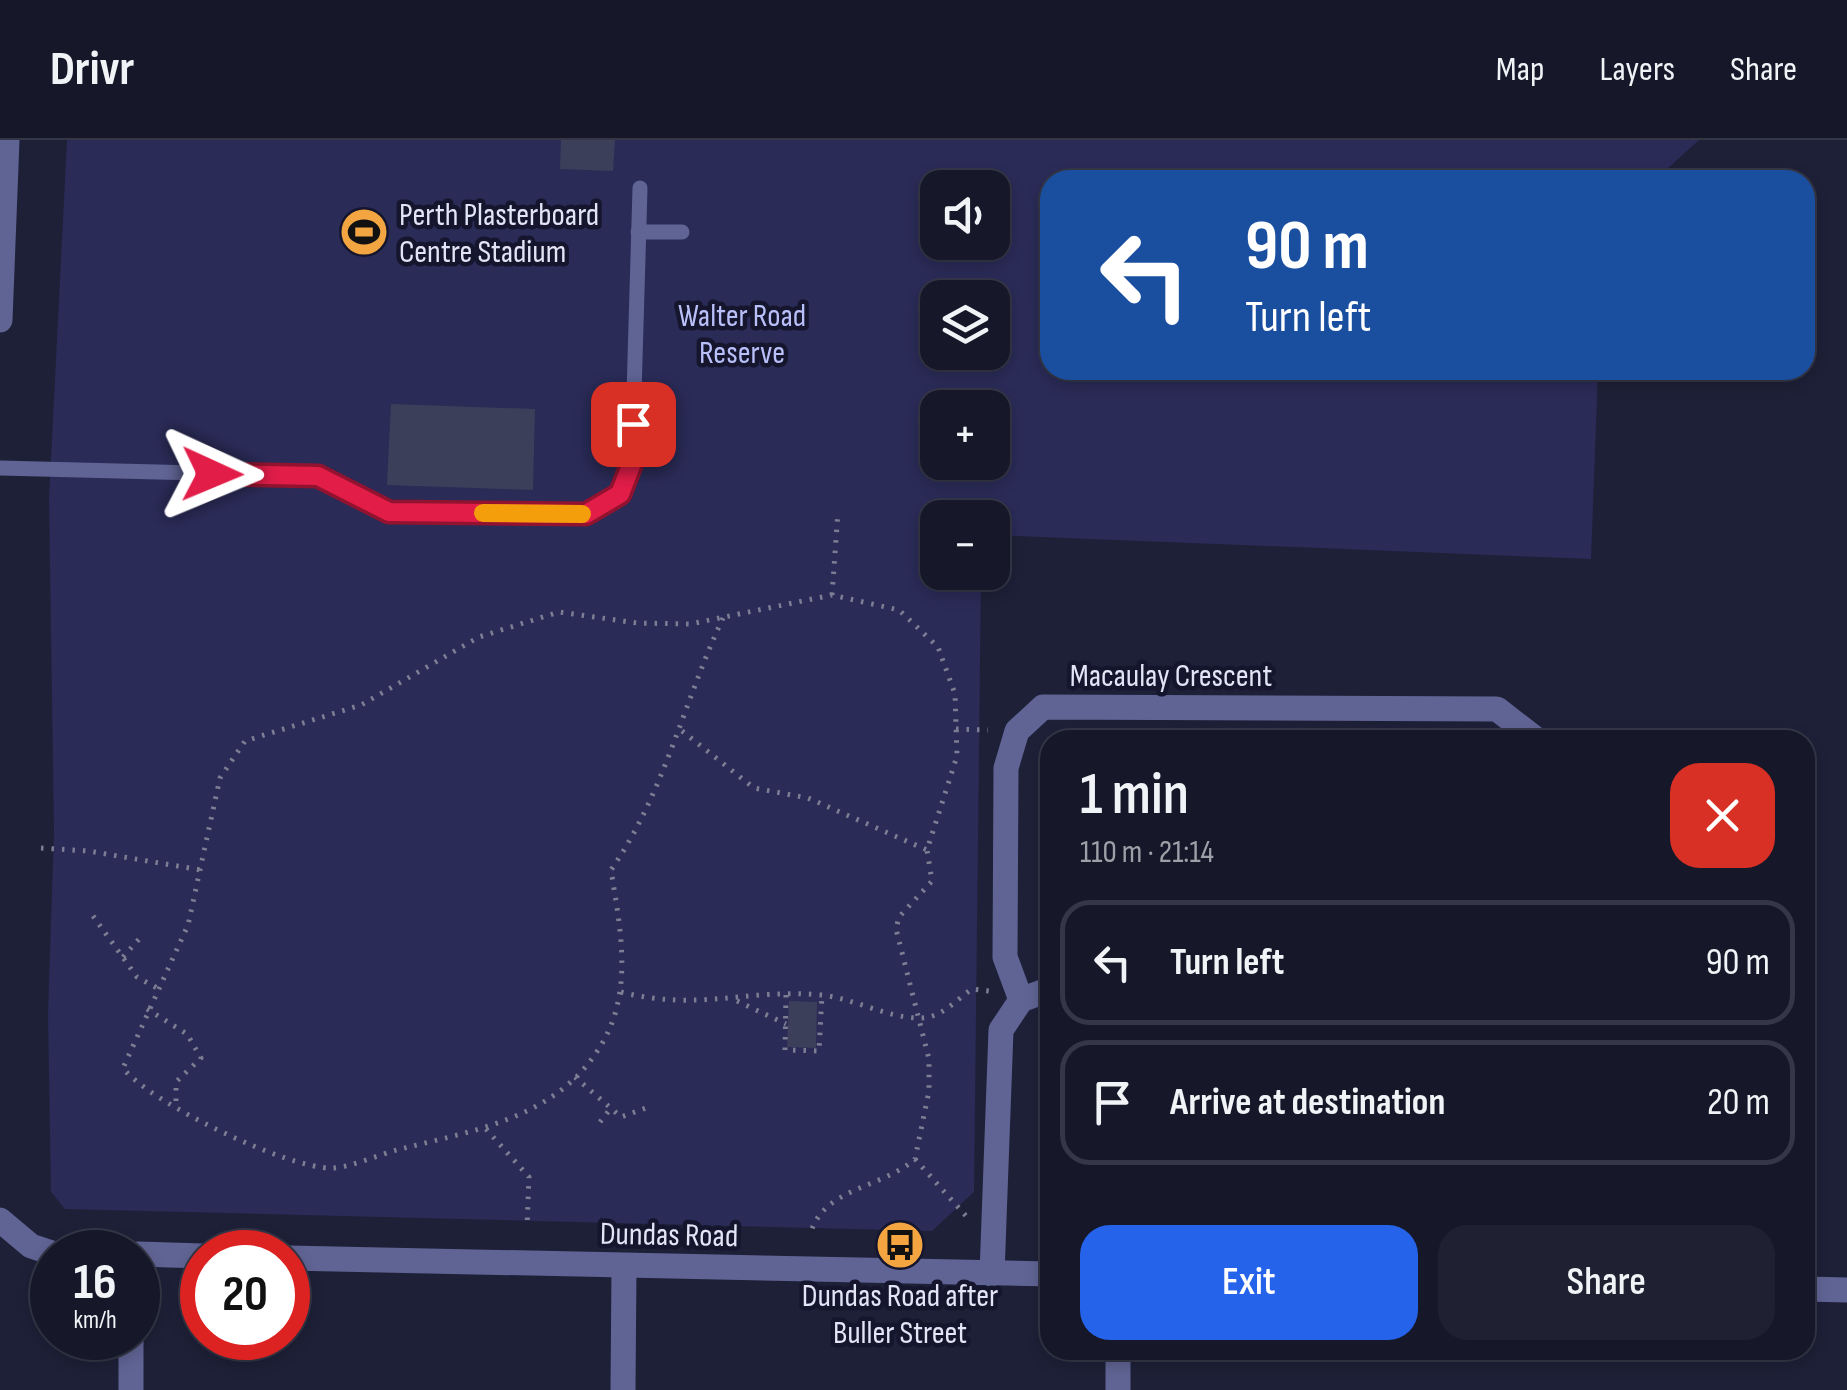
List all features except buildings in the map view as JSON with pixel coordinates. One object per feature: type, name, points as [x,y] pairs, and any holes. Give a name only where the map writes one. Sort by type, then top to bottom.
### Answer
[{"type":"street","points":[[0,320],[7,140]]},
{"type":"street","name":"Macaulay Crescent","points":[[1020,1000],[1005,958],[1006,768],[1018,731],[1042,707],[1497,709],[1524,730]]},
{"type":"street","points":[[992,1274],[999,1045],[1008,1015],[1020,1000],[1040,993]]},
{"type":"street","points":[[0,1220],[30,1245]]},
{"type":"street","name":"Dundas Road","points":[[310,1259],[1040,1274]]},
{"type":"street","points":[[624,1266],[624,1390]]},
{"type":"street","points":[[1815,1289],[1847,1290]]},
{"type":"street","points":[[131,1360],[131,1390]]},
{"type":"street","points":[[1118,1360],[1118,1390]]},
{"type":"lane","points":[[0,468],[318,476],[389,512],[586,514],[620,494],[632,463],[640,188]]},
{"type":"lane","points":[[638,232],[682,232]]},
{"type":"path","points":[[832,596],[838,512]]},
{"type":"path","points":[[723,618],[703,660],[682,731],[638,830],[610,870],[624,950],[622,992],[597,1052],[559,1096],[486,1129],[333,1168],[290,1162],[176,1109],[124,1068],[188,925],[220,778],[245,741],[362,704],[479,637],[559,612],[637,623],[690,624],[832,596],[900,610],[938,647],[956,694],[957,756],[927,850],[932,881],[899,917],[896,930],[929,1059],[930,1091],[915,1159],[882,1182],[832,1200],[814,1218],[810,1235]]},
{"type":"path","points":[[682,731],[728,763],[754,788],[808,798],[927,850]]},
{"type":"path","points":[[40,848],[88,851],[201,870]]},
{"type":"path","points":[[93,916],[137,977],[157,988]]},
{"type":"path","points":[[123,957],[140,938]]},
{"type":"path","points":[[622,992],[678,1004],[822,995],[920,1018],[945,1011],[972,989],[1020,1000]]},
{"type":"path","points":[[786,995],[784,1050],[819,1051],[822,995]]},
{"type":"path","points":[[734,1000],[786,1024]]},
{"type":"path","points":[[147,1010],[187,1034],[201,1058],[176,1082],[176,1109]]},
{"type":"path","points":[[575,1077],[621,1117],[646,1108]]},
{"type":"path","points":[[600,1122],[611,1108]]},
{"type":"path","points":[[486,1129],[529,1177],[527,1227]]},
{"type":"path","points":[[915,1159],[970,1219]]},
{"type":"green space","name":"Walter Road Reserve","points":[[67,140],[1699,140],[1666,170],[1040,170],[1040,380],[1598,380],[1591,559],[1010,536],[1010,500],[920,500],[920,590],[981,590],[974,1192],[932,1231],[65,1209],[51,1192],[48,1014],[54,831],[49,499]]},
{"type":"slow traffic","points":[[483,513],[582,514]]},
{"type":"place","name":"Perth Plasterboard Centre Stadium","points":[[364,232]]},
{"type":"place","name":"Dundas Road after Buller Street","points":[[900,1245]]},
{"type":"route","points":[[212,474],[318,476],[389,512],[586,514],[620,494],[632,463],[633,424]]}]
